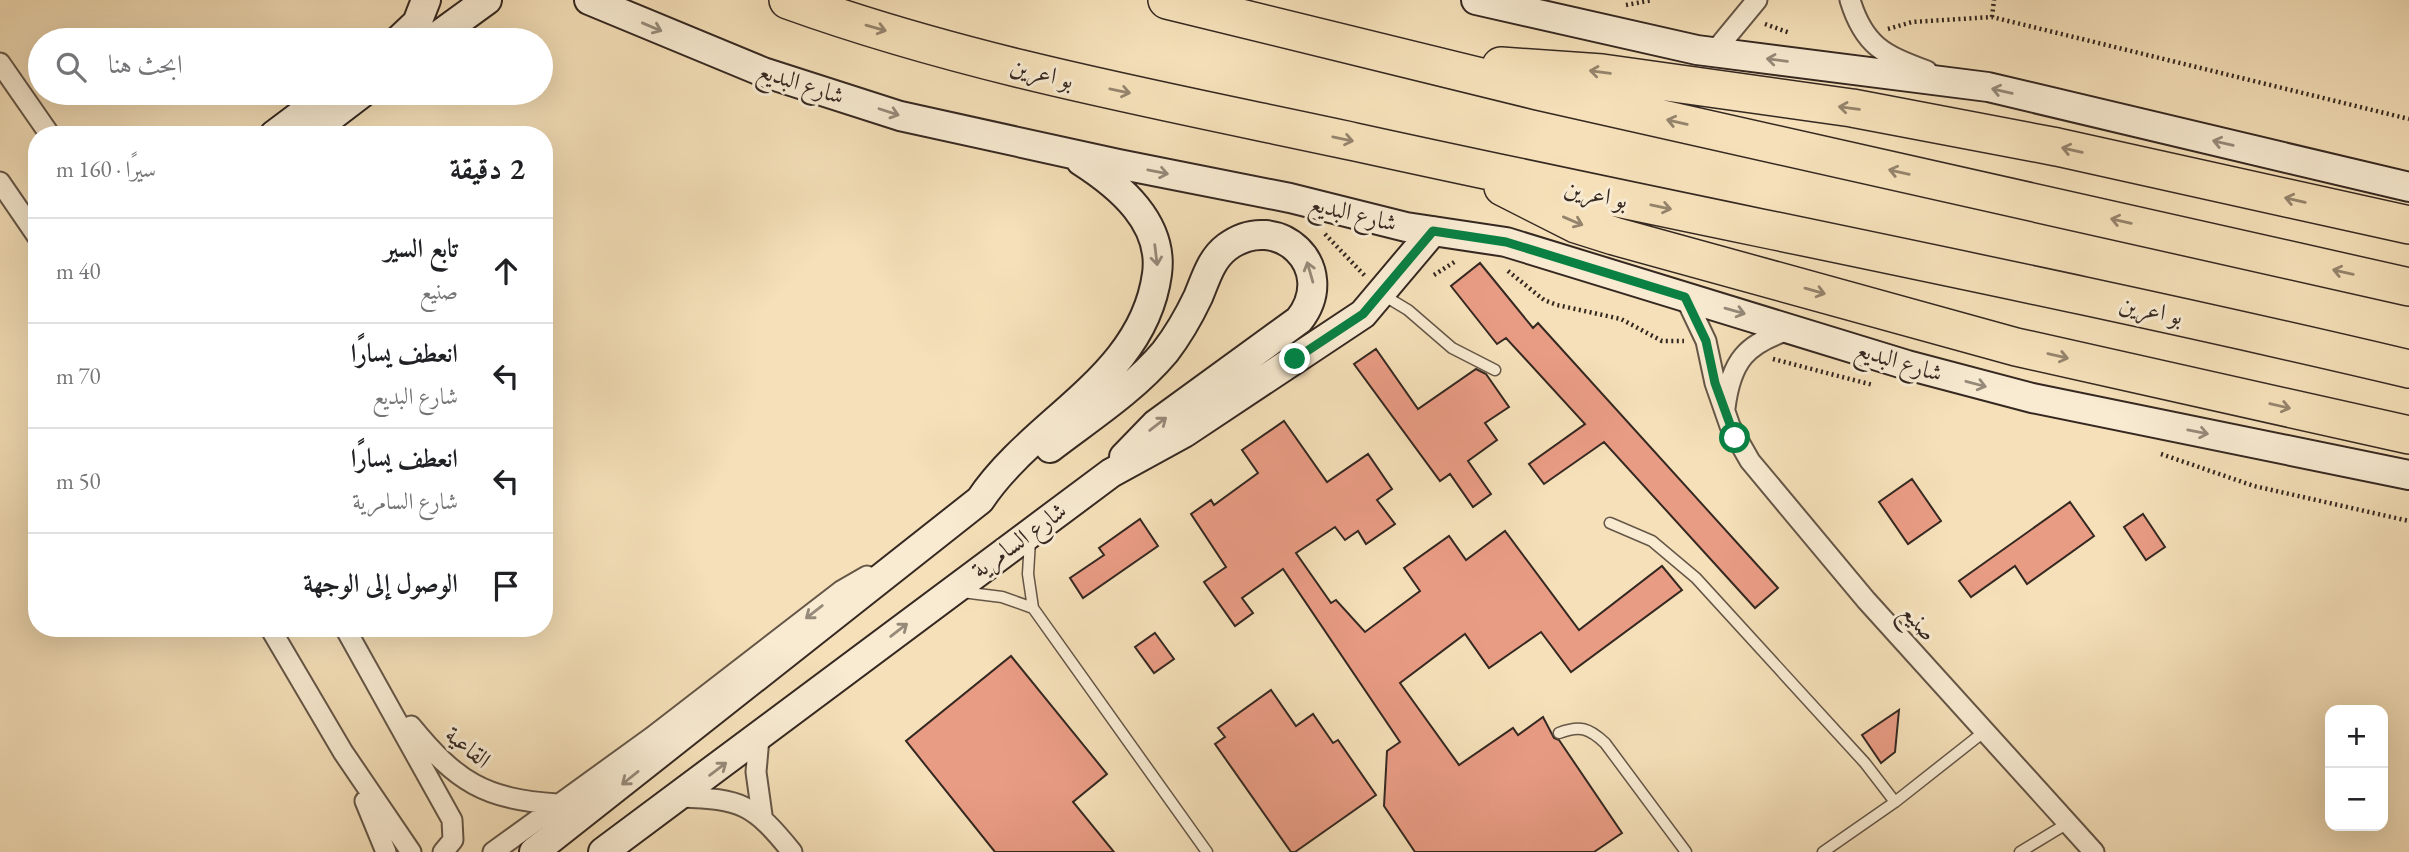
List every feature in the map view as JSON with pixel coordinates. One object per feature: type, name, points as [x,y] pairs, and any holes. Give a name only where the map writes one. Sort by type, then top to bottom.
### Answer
[{"type":"highway","name":"بو اعرين","points":[[788,0],[824,13],[1040,73],[1469,167],[2211,322],[2409,369]]},
{"type":"highway","points":[[1167,0],[1453,71],[2409,287]]},
{"type":"highway","points":[[1453,71],[1505,66],[1567,69],[1852,108],[2057,147],[2409,225]]},
{"type":"highway","points":[[1469,167],[1576,224],[1614,236],[2016,347],[2409,435]]},
{"type":"main road","points":[[412,28],[417,23],[426,0]]},
{"type":"main road","points":[[448,28],[487,0]]},
{"type":"main road","name":"شارع البديع","points":[[589,0],[763,72],[900,116],[1433,231],[1506,242],[1794,328],[1907,365],[2032,398],[2409,475]]},
{"type":"main road","points":[[1476,0],[1714,52],[1960,83],[2409,187]]},
{"type":"main road","points":[[286,126],[314,105]]},
{"type":"main road","points":[[319,126],[346,105]]},
{"type":"main road","points":[[980,500],[996,477],[1109,372],[1135,339],[1149,311],[1158,265],[1155,243],[1144,219],[1128,196],[1067,153]]},
{"type":"main road","name":"شارع السامرية","points":[[603,852],[1111,473],[1184,433],[1348,325],[1382,294],[1433,231]]},
{"type":"main road","points":[[534,852],[894,567],[1117,397],[1157,360],[1179,331],[1212,263],[1227,247],[1259,235],[1278,238],[1292,244],[1310,266],[1313,276],[1312,293],[1305,312],[1284,333],[1156,424],[1111,473]]},
{"type":"street","points":[[1714,52],[1757,0]]},
{"type":"street","points":[[1850,0],[1857,21],[1873,45],[1891,57],[1960,83]]},
{"type":"street","points":[[0,63],[28,103]]},
{"type":"street","points":[[29,105],[44,126]]},
{"type":"street","points":[[0,182],[28,223]]},
{"type":"street","name":"صنيع","points":[[1685,297],[1706,341],[1725,413],[1750,461],[1786,508],[2094,852]]},
{"type":"street","points":[[1725,413],[1729,382],[1736,363],[1761,341],[1794,328]]},
{"type":"street","points":[[493,852],[652,737],[841,591],[866,576],[894,567]]},
{"type":"street","points":[[275,637],[343,752],[411,852]]},
{"type":"street","name":"القاعية","points":[[350,637],[452,820],[453,840],[443,852]]},
{"type":"street","name":"القاعية","points":[[376,682],[434,755],[467,783],[508,799],[557,804]]},
{"type":"street","points":[[759,738],[756,772],[762,815]]},
{"type":"street","points":[[343,752],[386,852]]},
{"type":"street","points":[[680,797],[722,800],[762,815],[792,852]]},
{"type":"lane","points":[[1382,294],[1408,310],[1452,348],[1495,370]]},
{"type":"lane","points":[[1610,523],[1652,541],[1696,578],[1865,763],[1895,802]]},
{"type":"lane","points":[[1030,533],[1028,574],[1033,608],[1207,852]]},
{"type":"lane","points":[[951,590],[1002,597],[1033,608]]},
{"type":"lane","points":[[1559,733],[1573,727],[1590,729],[1605,743],[1686,852]]},
{"type":"lane","points":[[1823,852],[1895,802],[1985,731]]},
{"type":"lane","points":[[2020,852],[2068,823]]},
{"type":"path","points":[[1617,3],[1628,5],[1653,0]]},
{"type":"path","points":[[1992,17],[1994,0]]},
{"type":"path","points":[[1742,16],[1801,37]]},
{"type":"path","points":[[1866,34],[1912,22],[1992,17],[2409,119]]},
{"type":"path","points":[[1290,198],[1382,294]]},
{"type":"building","points":[[1480,263],[1533,328],[1538,323],[1778,588],[1755,608],[1604,442],[1544,484],[1529,464],[1585,424],[1506,338],[1497,344],[1451,286]]},
{"type":"building","points":[[1376,349],[1418,409],[1476,369],[1486,374],[1509,407],[1485,423],[1497,440],[1468,461],[1491,494],[1473,507],[1450,474],[1440,481],[1354,364]]},
{"type":"building","points":[[1284,421],[1327,482],[1368,454],[1392,489],[1377,500],[1395,524],[1366,544],[1358,531],[1345,540],[1335,527],[1296,553],[1331,603],[1336,600],[1365,632],[1420,591],[1404,568],[1449,536],[1466,560],[1505,531],[1579,630],[1662,566],[1682,590],[1571,672],[1541,632],[1489,668],[1465,634],[1400,683],[1459,765],[1513,728],[1518,735],[1543,717],[1554,738],[1559,740],[1622,833],[1594,852],[1415,852],[1384,806],[1387,751],[1400,742],[1283,569],[1242,598],[1253,613],[1235,626],[1204,582],[1226,567],[1191,514],[1211,500],[1214,505],[1258,473],[1242,450]]},
{"type":"building","points":[[1912,479],[1941,521],[1908,544],[1879,502]]},
{"type":"building","points":[[2070,502],[2094,536],[2027,584],[2015,566],[1971,597],[1959,581]]},
{"type":"building","points":[[2143,514],[2165,547],[2146,560],[2124,527]]},
{"type":"building","points":[[1140,519],[1158,546],[1083,598],[1070,578],[1104,555],[1099,548]]},
{"type":"building","points":[[1155,633],[1174,659],[1154,673],[1135,647]]},
{"type":"building","points":[[1011,656],[1107,774],[1073,802],[1114,852],[995,852],[906,741]]},
{"type":"building","points":[[1271,690],[1296,726],[1313,714],[1333,743],[1338,740],[1376,795],[1295,852],[1291,852],[1215,744],[1225,737],[1218,728]]},
{"type":"building","points":[[1899,710],[1895,752],[1881,763],[1862,735]]},
{"type":"route","points":[[1295,359],[1363,314],[1433,231],[1506,242],[1685,297],[1703,331],[1715,383],[1735,438]]}]
